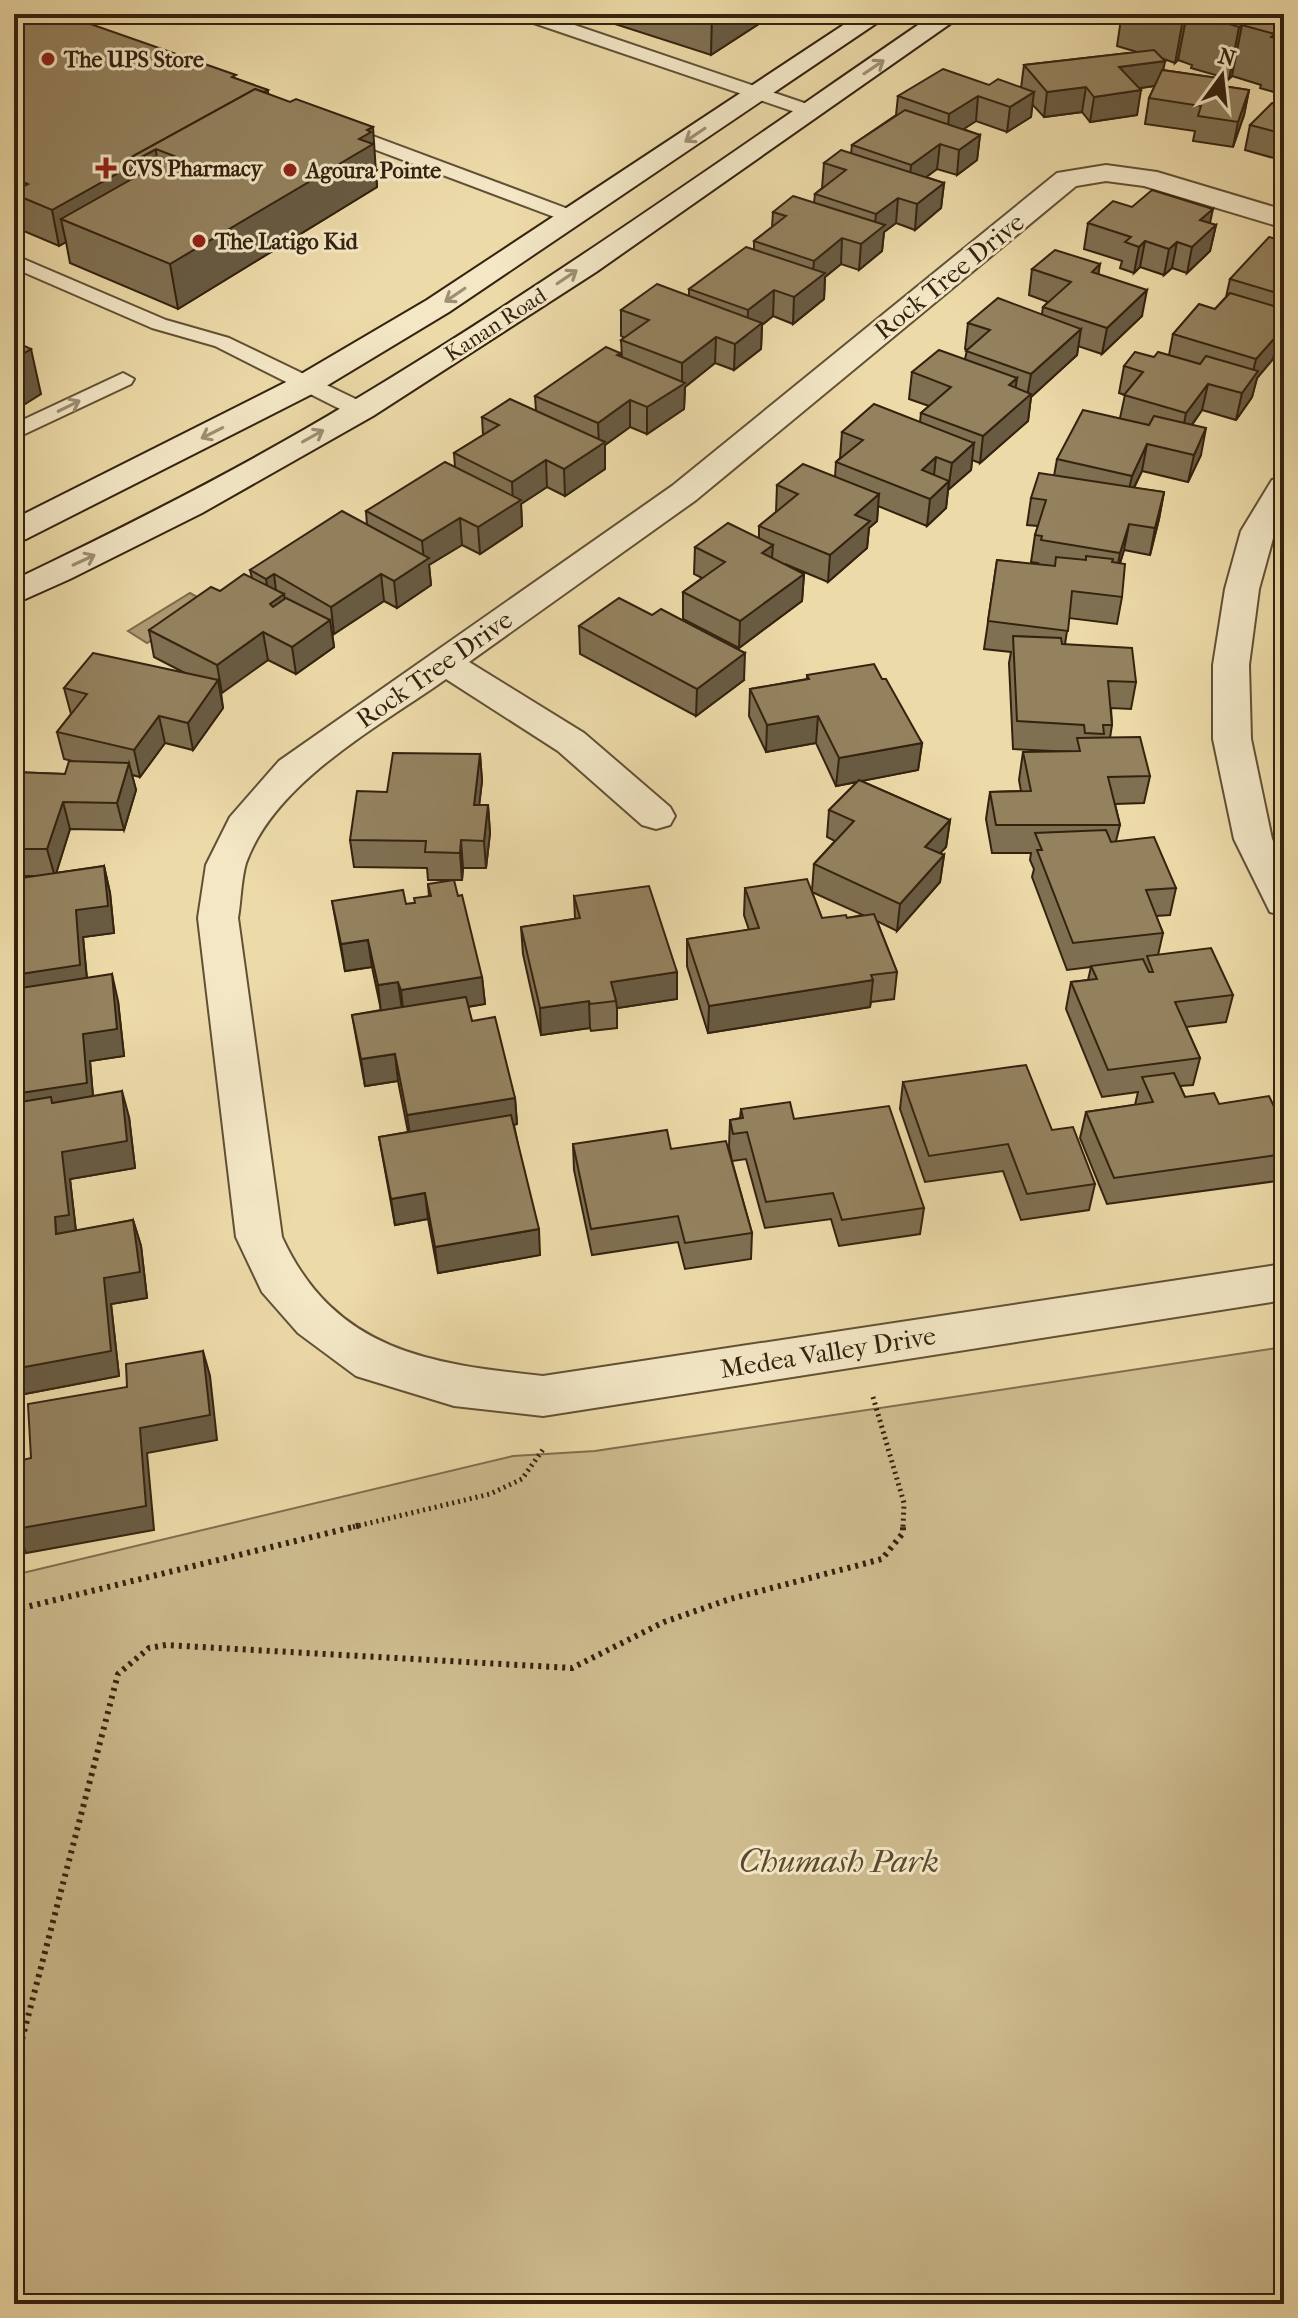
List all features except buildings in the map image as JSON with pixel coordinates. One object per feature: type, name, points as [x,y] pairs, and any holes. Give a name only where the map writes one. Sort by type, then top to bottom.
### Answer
[{"type":"street","name":"Kanan Road","points":[[14,532],[307,384],[438,306],[877,14]]},
{"type":"street","name":"Kanan Road","points":[[14,593],[134,536],[360,410],[502,322],[951,14]]},
{"type":"street","name":"Rock Tree Drive","points":[[373,1362],[314,1320],[278,1279],[259,1237],[218,918],[226,865],[249,817],[292,770],[684,493],[1067,179],[1106,173],[1147,178],[1284,219]]},
{"type":"street","points":[[1284,487],[1258,531],[1242,589],[1231,665],[1232,739],[1253,839],[1284,902]]},
{"type":"street","points":[[443,661],[571,742],[656,816]]},
{"type":"street","name":"Medea Valley Drive","points":[[373,1362],[454,1386],[543,1396],[1284,1282]]},
{"type":"lane","points":[[525,14],[810,111]]},
{"type":"lane","points":[[315,121],[572,217]]},
{"type":"lane","points":[[14,261],[159,324],[222,342],[360,410]]},
{"type":"lane","points":[[14,432],[123,379]]},
{"type":"path","points":[[14,2070],[118,1674],[149,1648],[166,1645],[572,1668],[664,1622],[730,1599],[882,1559],[903,1533],[904,1503],[873,1397]]},
{"type":"path","points":[[14,1610],[490,1494],[522,1479],[545,1446]]},
{"type":"green space","name":"Chumash Park","points":[[1284,1347],[1284,2304],[14,2304],[14,1575],[513,1456],[595,1451]]},
{"type":"shaded area","points":[[190,593],[210,604],[147,643],[128,631]]},
{"type":"place","name":"The UPS Store","points":[[48,59]]},
{"type":"place","name":"CVS Pharmacy","points":[[106,168]]},
{"type":"place","name":"Agoura Pointe","points":[[290,170]]},
{"type":"place","name":"The Latigo Kid","points":[[199,241]]}]
